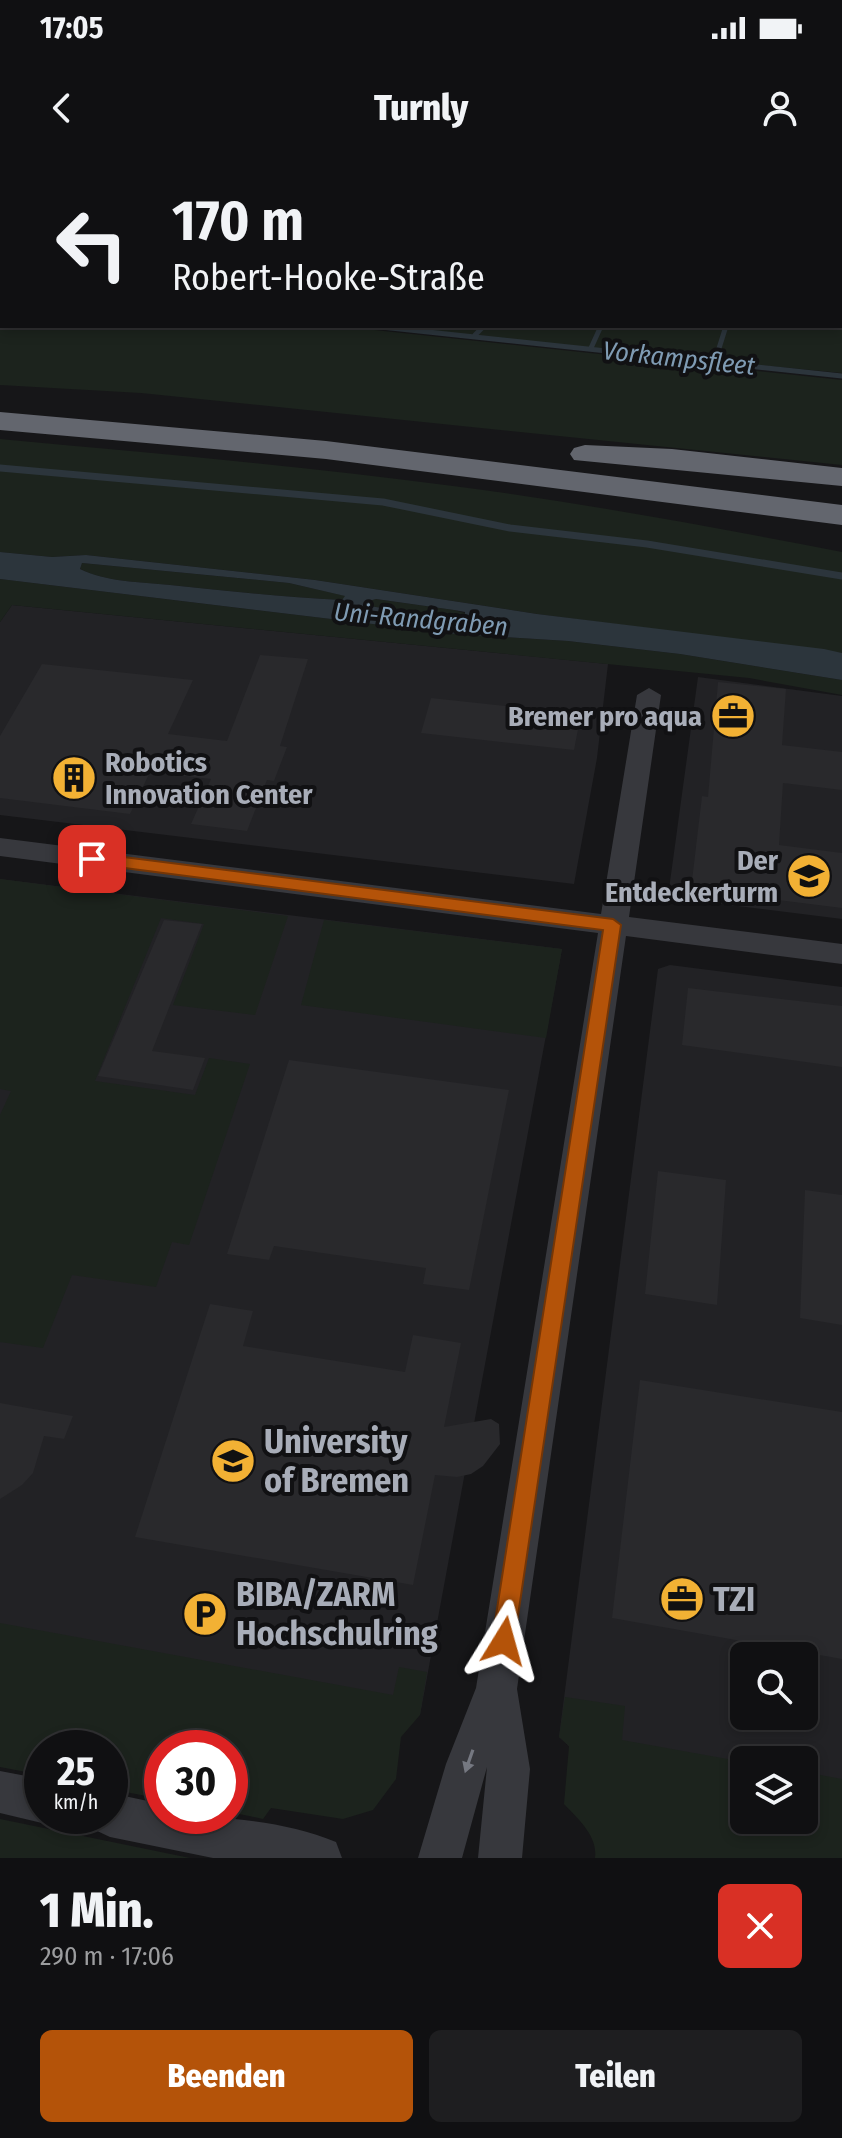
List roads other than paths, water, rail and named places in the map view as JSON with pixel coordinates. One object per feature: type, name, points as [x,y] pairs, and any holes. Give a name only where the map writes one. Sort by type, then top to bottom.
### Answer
[{"type":"highway","points":[[0,402],[218,419],[499,450],[842,494]]},
{"type":"highway","points":[[0,421],[326,450],[842,515]]},
{"type":"highway","points":[[326,450],[368,464],[458,475],[842,538]]},
{"type":"highway","points":[[499,450],[672,458],[842,477]]},
{"type":"street","points":[[440,1858],[467,1764],[497,1688],[649,695]]},
{"type":"street","points":[[0,847],[842,954]]},
{"type":"street","points":[[497,1688],[509,1769],[500,1858]]},
{"type":"street","points":[[0,1792],[24,1797]]},
{"type":"street","points":[[128,1819],[320,1858]]},
{"type":"water","name":"Uni-Randgraben","points":[[0,552],[52,557],[86,555],[315,580],[537,614],[824,649],[842,653],[842,680],[680,654],[568,641],[456,634],[0,579]],"holes":[[[82,563],[289,583],[345,596],[342,600],[320,599],[124,581],[80,569]],[[376,599],[465,612],[465,617],[447,619],[370,606],[369,601]]]},
{"type":"waterway","name":"Vorkampsfleet","points":[[391,328],[842,376]]},
{"type":"waterway","points":[[475,335],[482,328]]},
{"type":"waterway","points":[[591,348],[600,328]]},
{"type":"waterway","points":[[715,361],[725,328]]},
{"type":"waterway","points":[[0,468],[383,502],[510,528],[647,544],[842,576]]},
{"type":"place","name":"Bremer pro aqua","points":[[733,716]]},
{"type":"place","name":"Robotics Innovation Center","points":[[74,778]]},
{"type":"place","name":"Der Entdeckerturm","points":[[809,876]]},
{"type":"place","name":"University of Bremen","points":[[233,1461]]},
{"type":"place","name":"TZI","points":[[682,1599]]},
{"type":"place","name":"BIBA/ZARM Hochschulring","points":[[205,1614]]}]
